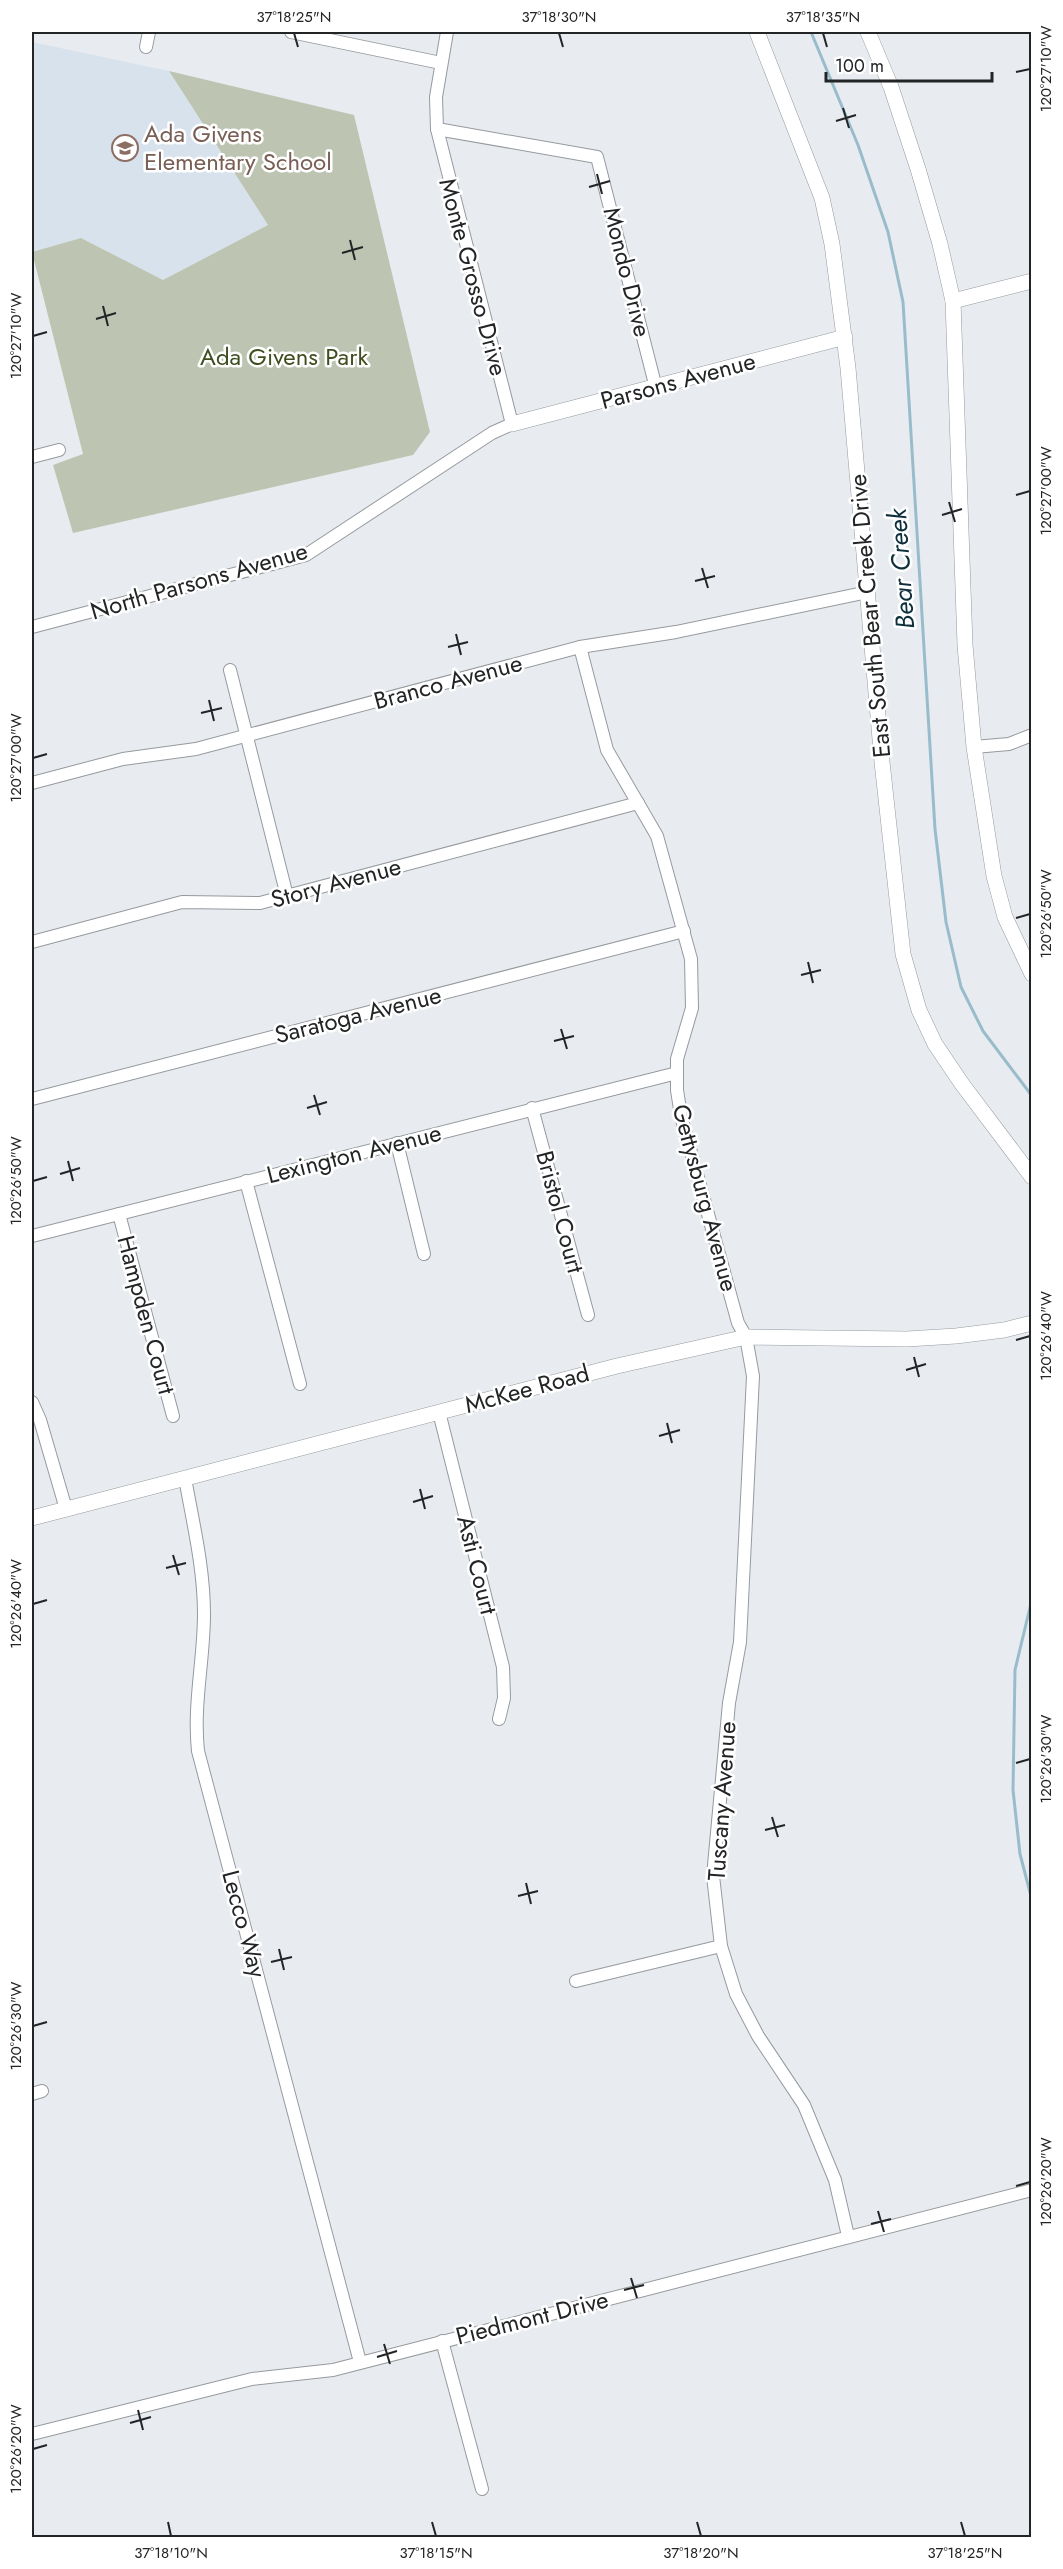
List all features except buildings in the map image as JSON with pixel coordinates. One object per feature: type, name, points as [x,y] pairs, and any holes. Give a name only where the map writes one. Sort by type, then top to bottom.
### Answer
[{"type":"street","points":[[146,47],[149,32]]},
{"type":"street","points":[[291,32],[441,63]]},
{"type":"street","name":"Monte Grosso Drive","points":[[447,32],[436,97],[436,129],[512,424]]},
{"type":"street","name":"East South Bear Creek Drive","points":[[757,32],[822,198],[832,244],[844,336],[897,916],[903,954],[912,987],[935,1044],[962,1084],[1032,1176]]},
{"type":"street","points":[[868,32],[891,87],[918,169],[940,244],[953,301],[965,645],[974,747],[994,876],[1005,917],[1032,974]]},
{"type":"street","name":"Mondo Drive","points":[[436,129],[597,156],[656,388]]},
{"type":"street","points":[[953,301],[1032,280]]},
{"type":"street","name":"Parsons Avenue","points":[[512,424],[656,388],[844,336]]},
{"type":"street","name":"North Parsons Avenue","points":[[32,627],[306,555],[492,433],[512,424]]},
{"type":"street","points":[[32,457],[59,450]]},
{"type":"street","name":"Branco Avenue","points":[[32,783],[123,759],[196,749],[580,647],[676,632],[868,592]]},
{"type":"street","name":"Gettysburg Avenue","points":[[580,647],[607,750],[657,836],[684,931],[694,973],[692,1008],[682,1040],[677,1072],[681,1116],[738,1323],[746,1337]]},
{"type":"street","points":[[230,670],[287,896]]},
{"type":"street","points":[[974,747],[1009,744],[1032,735]]},
{"type":"street","name":"Story Avenue","points":[[32,942],[182,902],[245,904],[287,896],[638,803]]},
{"type":"street","name":"Saratoga Avenue","points":[[32,1099],[684,931]]},
{"type":"street","name":"Lexington Avenue","points":[[32,1236],[677,1072]]},
{"type":"street","name":"Bristol Court","points":[[532,1108],[588,1316]]},
{"type":"street","points":[[398,1143],[424,1254]]},
{"type":"street","points":[[246,1181],[300,1384]]},
{"type":"street","name":"Hampden Court","points":[[119,1214],[173,1416]]},
{"type":"street","name":"McKee Road","points":[[32,1518],[617,1365],[746,1337],[907,1339],[1004,1330],[1032,1323]]},
{"type":"street","name":"Tuscany Avenue","points":[[746,1337],[753,1392],[740,1642],[729,1703],[713,1876],[721,1946],[746,2016],[804,2106],[825,2153],[848,2236]]},
{"type":"street","points":[[32,1402],[43,1430],[66,1509]]},
{"type":"street","name":"Asti Court","points":[[439,1412],[502,1667],[504,1698],[500,1719]]},
{"type":"street","name":"Lecco Way","points":[[185,1478],[202,1575],[203,1634],[195,1715],[198,1751],[360,2362]]},
{"type":"street","points":[[576,1981],[721,1946]]},
{"type":"street","name":"Piedmont Drive","points":[[32,2434],[252,2379],[333,2370],[1032,2190]]},
{"type":"street","points":[[442,2341],[482,2489]]},
{"type":"shaded area","name":"Ada Givens Elementary School","points":[[32,42],[169,71],[268,225],[163,280],[81,238],[32,252]]},
{"type":"green space","name":"Ada Givens Park","points":[[169,71],[354,115],[430,432],[413,455],[73,533],[53,465],[83,454],[32,252],[81,238],[163,280],[268,225]]},
{"type":"waterway","name":"Bear Creek","points":[[811,32],[858,145],[888,232],[903,302],[935,829],[946,922],[961,987],[983,1031],[1032,1096]]},
{"type":"waterway","points":[[1032,1599],[1015,1670],[1013,1790],[1020,1854],[1032,1900]]},
{"type":"place","name":"Ada Givens Elementary School","points":[[125,148]]}]
